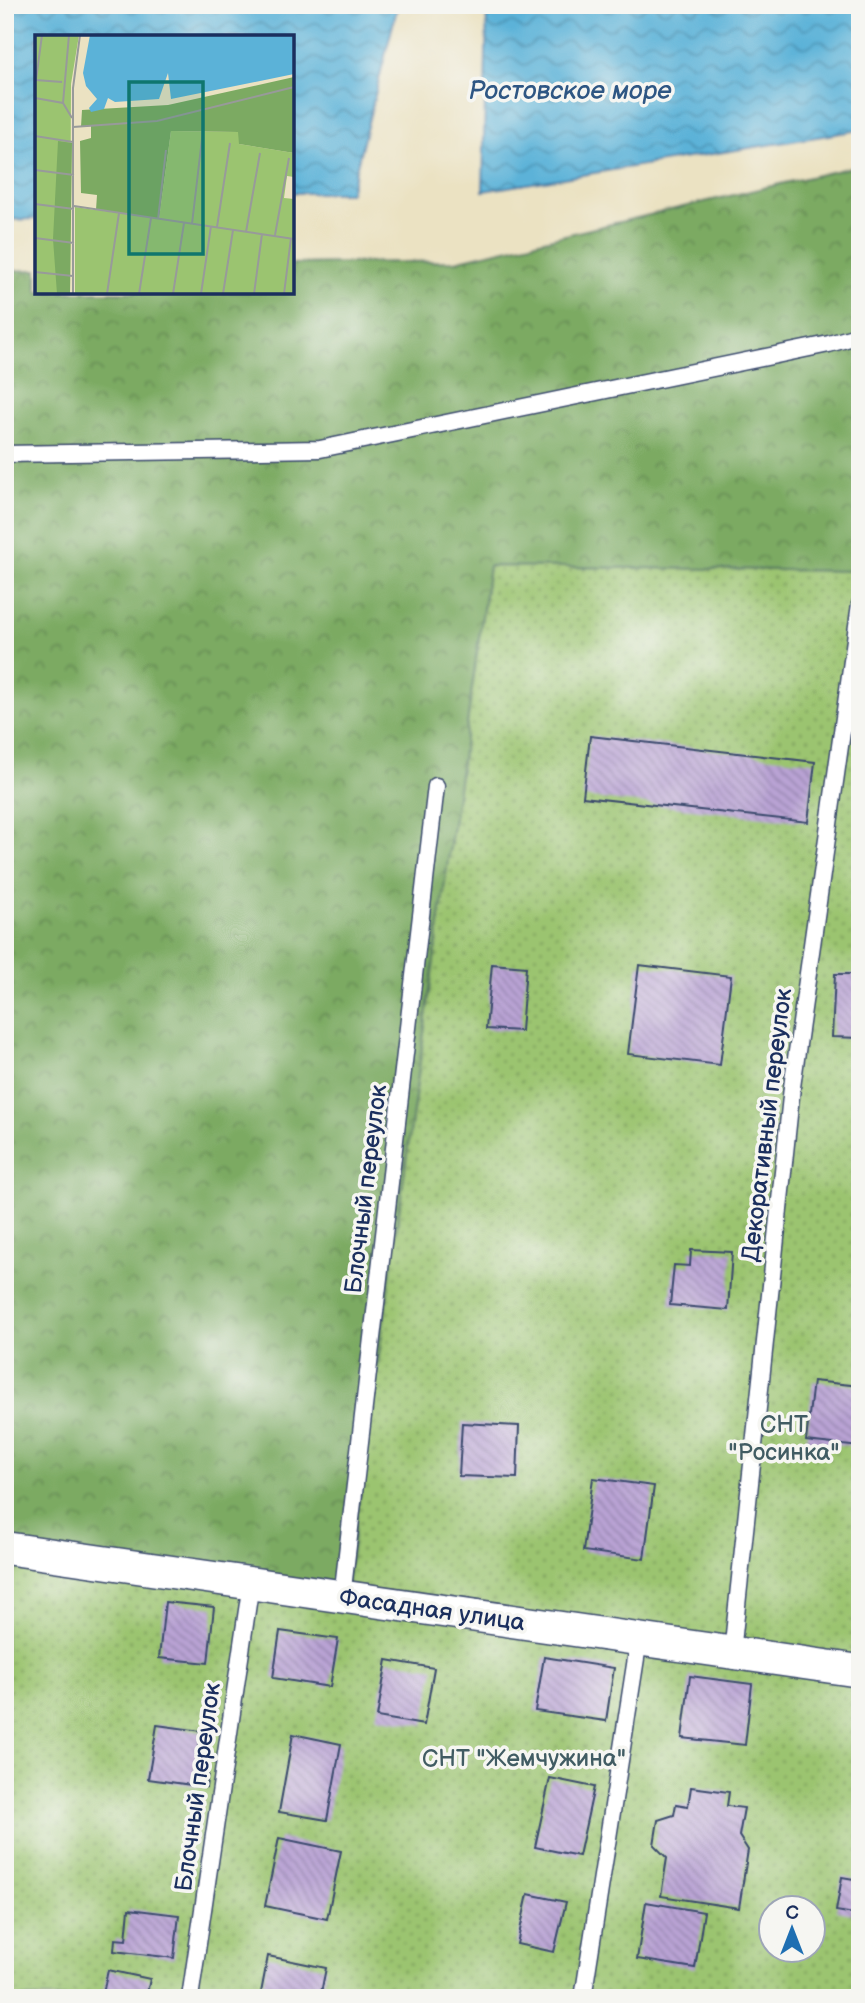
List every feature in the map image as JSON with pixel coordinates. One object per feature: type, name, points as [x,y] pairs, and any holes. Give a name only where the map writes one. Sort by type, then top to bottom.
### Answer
[{"type":"street","name":"Фасадная улица","points":[[5,1548],[860,1671]]},
{"type":"lane","points":[[5,454],[320,449],[829,344],[860,335]]},
{"type":"lane","name":"Декоративный переулок","points":[[732,1653],[792,1087],[860,604]]},
{"type":"lane","name":"Блочный переулок","points":[[342,1597],[436,786]]},
{"type":"lane","name":"Блочный переулок","points":[[190,1998],[251,1583]]},
{"type":"lane","points":[[583,1998],[639,1639]]},
{"type":"green space","points":[[860,165],[860,571],[489,566],[345,1599],[5,1550],[5,271],[35,270],[35,294],[294,294],[294,264],[455,261]]},
{"type":"green space","name":"СНТ \"Жемчужина\"","points":[[489,566],[860,571],[860,1998],[5,1998],[5,1550],[345,1598]]},
{"type":"water","points":[[5,5],[398,5],[350,193],[294,193],[294,35],[35,35],[35,219],[5,220]]},
{"type":"water","name":"Ростовское море","points":[[487,5],[860,5],[860,130],[483,191]]},
{"type":"building","points":[[590,736],[815,762],[808,822],[583,797]]},
{"type":"building","points":[[492,964],[526,967],[521,1031],[486,1029]]},
{"type":"building","points":[[639,965],[731,976],[720,1065],[628,1054]]},
{"type":"building","points":[[835,974],[860,974],[860,1038],[832,1037]]},
{"type":"building","points":[[691,1250],[732,1252],[728,1310],[670,1305],[674,1265],[690,1266]]},
{"type":"building","points":[[813,1381],[860,1386],[860,1447],[806,1441]]},
{"type":"building","points":[[462,1423],[519,1426],[517,1478],[459,1476]]},
{"type":"building","points":[[593,1478],[654,1486],[644,1559],[583,1551]]},
{"type":"building","points":[[165,1602],[214,1607],[208,1663],[159,1658]]},
{"type":"building","points":[[280,1631],[338,1639],[330,1687],[273,1678]]},
{"type":"building","points":[[544,1657],[614,1668],[606,1721],[535,1711]]},
{"type":"building","points":[[387,1660],[434,1668],[424,1725],[377,1717]]},
{"type":"building","points":[[690,1676],[752,1684],[745,1745],[682,1738]]},
{"type":"building","points":[[157,1725],[202,1731],[195,1771],[208,1773],[206,1787],[148,1779]]},
{"type":"building","points":[[293,1734],[341,1744],[327,1820],[279,1812]]},
{"type":"building","points":[[550,1778],[594,1787],[579,1856],[535,1847]]},
{"type":"building","points":[[691,1787],[729,1792],[727,1806],[744,1808],[739,1836],[748,1850],[739,1908],[661,1896],[667,1858],[654,1845],[658,1820],[674,1815],[676,1804],[688,1806]]},
{"type":"building","points":[[279,1838],[341,1851],[327,1919],[265,1906]]},
{"type":"building","points":[[842,1877],[860,1880],[860,1915],[836,1911]]},
{"type":"building","points":[[528,1894],[566,1902],[554,1952],[517,1944]]},
{"type":"building","points":[[646,1902],[704,1912],[695,1968],[637,1959]]},
{"type":"building","points":[[129,1909],[179,1915],[174,1958],[114,1951],[115,1939],[126,1940]]},
{"type":"building","points":[[268,1956],[326,1968],[320,1998],[260,1998]]},
{"type":"building","points":[[108,1970],[150,1979],[146,1998],[102,1998]]},
{"type":"park label","name":"СНТ \"Росинка\"","points":[[784,1438]]}]
